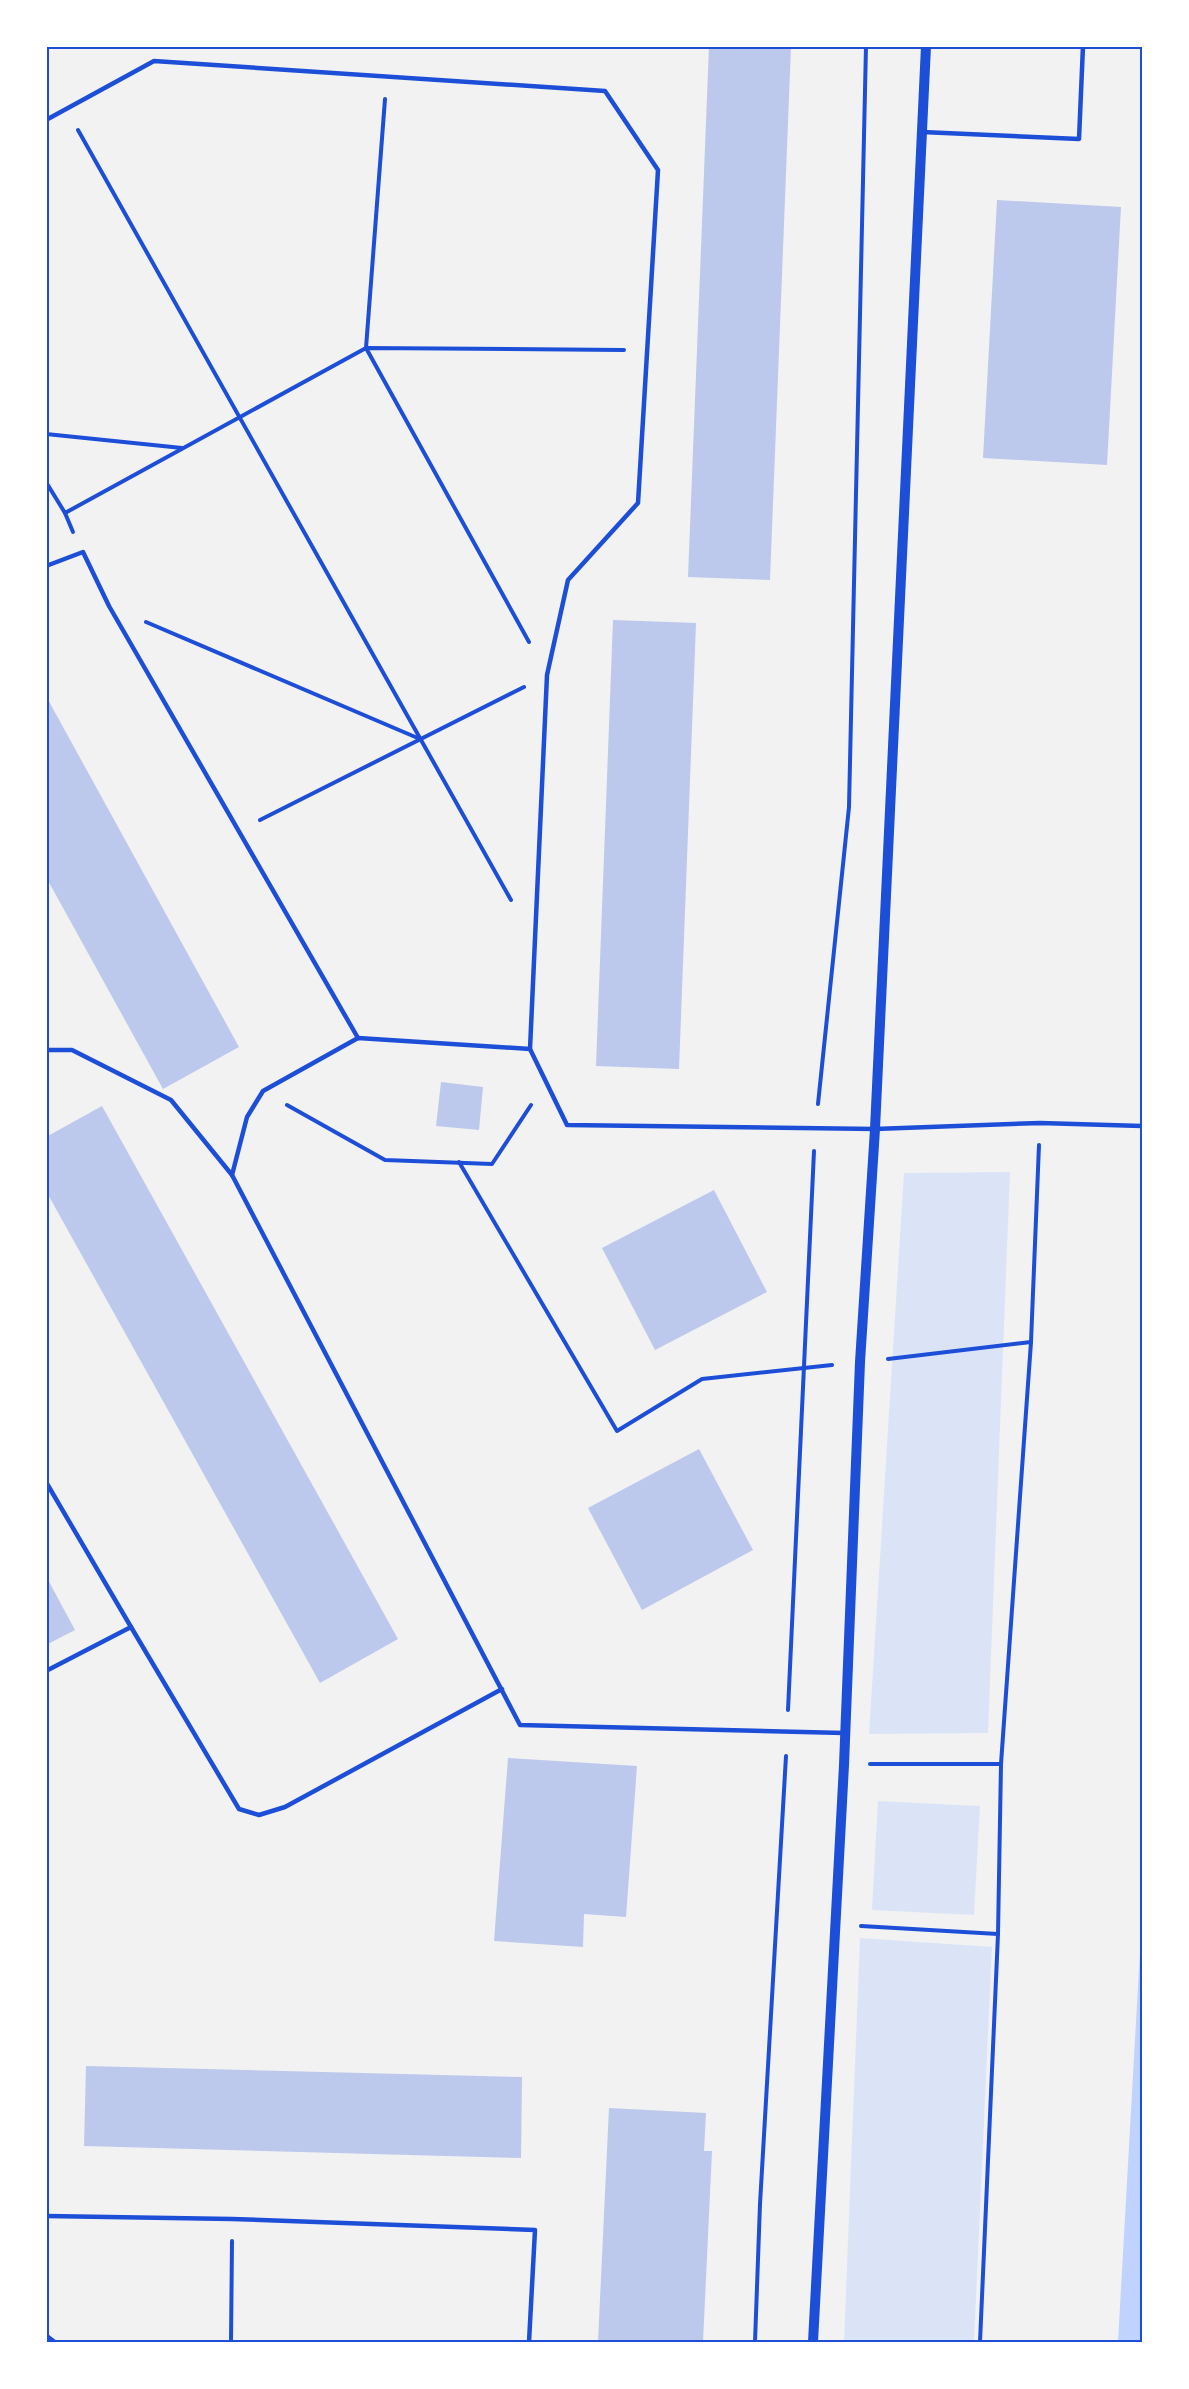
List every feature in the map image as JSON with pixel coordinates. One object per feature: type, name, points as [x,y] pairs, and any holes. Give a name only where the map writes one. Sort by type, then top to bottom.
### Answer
[{"type":"street","points":[[813,2343],[844,1764],[860,1362],[875,1129],[926,46]]},
{"type":"lane","points":[[922,132],[1079,139],[1083,46]]},
{"type":"lane","points":[[46,120],[154,61],[605,91],[658,170],[638,503],[568,580],[547,675],[530,1049],[567,1125],[815,1129],[1040,1123],[1143,1126]]},
{"type":"lane","points":[[46,566],[83,552],[110,606],[358,1038]]},
{"type":"lane","points":[[232,1175],[247,1117],[263,1091],[358,1038],[530,1049]]},
{"type":"lane","points":[[46,1050],[72,1050],[171,1101],[232,1175],[520,1725],[844,1733]]},
{"type":"lane","points":[[46,1482],[239,1809],[260,1815],[285,1807],[502,1689]]},
{"type":"lane","points":[[46,1671],[131,1627]]},
{"type":"lane","points":[[46,2216],[232,2218],[535,2230],[529,2343]]},
{"type":"path","points":[[755,2343],[760,2204],[788,1731],[815,1129],[849,807],[866,46]]},
{"type":"path","points":[[240,830],[547,675],[366,348],[387,77]]},
{"type":"path","points":[[66,109],[512,902]]},
{"type":"path","points":[[46,482],[65,513],[366,348],[648,350]]},
{"type":"path","points":[[46,434],[183,448]]},
{"type":"path","points":[[110,606],[421,740]]},
{"type":"path","points":[[263,1091],[385,1160],[492,1164],[546,1082]]},
{"type":"path","points":[[980,2343],[998,1934],[1001,1764],[1031,1342],[1040,1123]]},
{"type":"path","points":[[459,1162],[617,1431],[702,1379],[1031,1342]]},
{"type":"path","points":[[844,1764],[1001,1764]]},
{"type":"path","points":[[834,1925],[998,1934]]},
{"type":"path","points":[[231,2343],[232,2218]]},
{"type":"path","points":[[46,2335],[55,2343]]},
{"type":"shaded area","points":[[1010,1172],[988,1733],[869,1734],[904,1173]]},
{"type":"shaded area","points":[[878,1801],[980,1806],[974,1915],[872,1910]]},
{"type":"shaded area","points":[[860,1938],[992,1947],[974,2342],[844,2342]]},
{"type":"water","points":[[1142,1915],[1142,2342],[1118,2342]]},
{"type":"building","points":[[709,46],[791,46],[770,580],[688,577]]},
{"type":"building","points":[[997,200],[1121,207],[1107,465],[983,458]]},
{"type":"building","points":[[613,620],[696,623],[679,1069],[596,1066]]},
{"type":"building","points":[[46,696],[239,1047],[163,1089],[46,877]]},
{"type":"building","points":[[441,1082],[483,1087],[479,1130],[436,1126]]},
{"type":"building","points":[[102,1106],[398,1639],[320,1683],[46,1191],[46,1137]]},
{"type":"building","points":[[714,1190],[767,1292],[655,1350],[602,1248]]},
{"type":"building","points":[[699,1449],[753,1550],[642,1610],[588,1508]]},
{"type":"building","points":[[46,1576],[75,1630],[46,1645]]},
{"type":"building","points":[[508,1758],[637,1766],[626,1917],[584,1914],[583,1947],[494,1941]]},
{"type":"building","points":[[86,2066],[522,2077],[521,2158],[84,2146]]},
{"type":"building","points":[[609,2108],[706,2113],[704,2151],[712,2151],[703,2342],[598,2342]]}]
